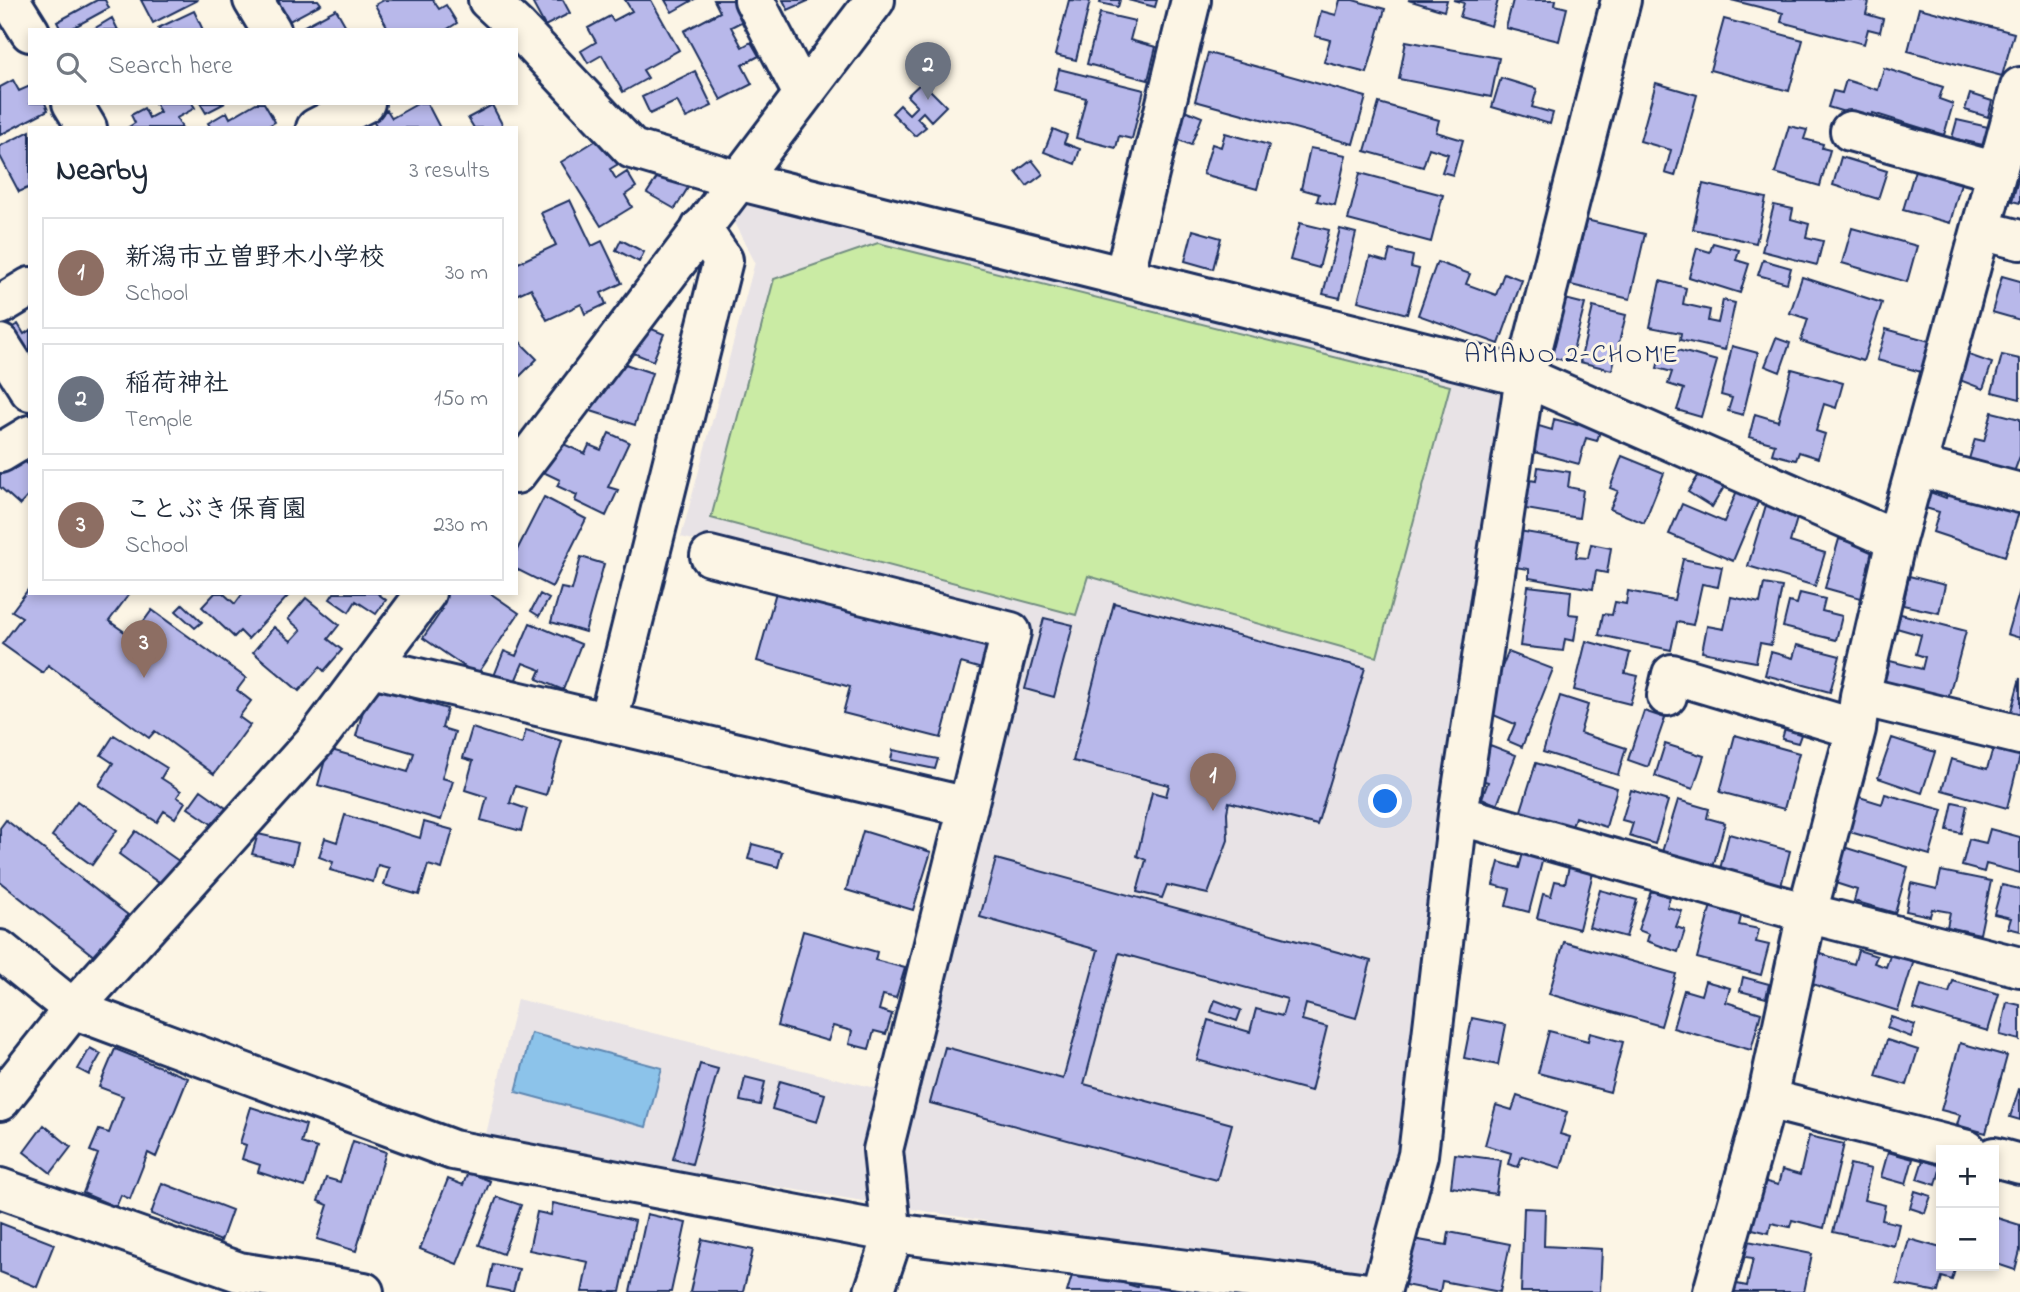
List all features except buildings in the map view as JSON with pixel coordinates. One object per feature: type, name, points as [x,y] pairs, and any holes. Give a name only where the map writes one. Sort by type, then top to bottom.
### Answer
[{"type":"street","points":[[10,0],[28,29]]},
{"type":"street","points":[[253,0],[270,28]]},
{"type":"street","points":[[488,0],[514,28]]},
{"type":"street","points":[[754,0],[803,94]]},
{"type":"street","points":[[518,471],[875,0]]},
{"type":"street","points":[[1124,277],[1191,0]]},
{"type":"street","points":[[1381,1292],[1418,1155],[1458,815],[1525,377],[1621,0]]},
{"type":"street","points":[[518,32],[632,149],[737,180],[1525,377],[1896,540]]},
{"type":"street","points":[[1713,1292],[1767,1099],[1807,913],[1858,713],[1896,540],[2020,87]]},
{"type":"street","points":[[73,105],[86,126]]},
{"type":"street","points":[[321,117],[359,105]]},
{"type":"street","points":[[1850,131],[1997,172]]},
{"type":"street","points":[[608,722],[723,260],[701,228]]},
{"type":"street","points":[[1981,230],[2020,240]]},
{"type":"street","points":[[0,305],[28,288]]},
{"type":"street","points":[[0,344],[28,388]]},
{"type":"street","points":[[0,453],[28,436]]},
{"type":"street","points":[[1916,466],[2020,493]]},
{"type":"street","points":[[710,556],[1011,632],[883,1150],[894,1234],[874,1292]]},
{"type":"street","points":[[0,1101],[73,1009],[315,741],[425,595]]},
{"type":"street","points":[[371,667],[968,807]]},
{"type":"street","points":[[1667,696],[1672,674],[1858,713],[2020,735]]},
{"type":"street","points":[[1458,815],[1807,913],[2020,967]]},
{"type":"street","points":[[0,950],[73,1009],[453,1150],[894,1234],[1361,1292]]},
{"type":"street","points":[[1767,1099],[1947,1145]]},
{"type":"street","points":[[1999,1158],[2020,1164]]},
{"type":"street","points":[[0,1188],[239,1272],[364,1292]]},
{"type":"shaded area","points":[[757,197],[1507,387],[1398,1154],[1369,1284],[485,1139],[517,999],[903,1095],[1030,623],[681,537],[755,262],[732,219]]},
{"type":"green space","points":[[878,243],[1450,386],[1377,657],[1088,576],[1076,615],[711,518],[774,279]]},
{"type":"water","points":[[531,1033],[662,1068],[646,1127],[516,1092]]},
{"type":"place","name":"稲荷神社","points":[[928,100]]},
{"type":"place","name":"ことぶき保育園","points":[[144,678]]},
{"type":"place","name":"新潟市立曽野木小学校","points":[[1213,811]]},
{"type":"district","name":"AMANO 2-CHOME","points":[[1572,353]]}]
